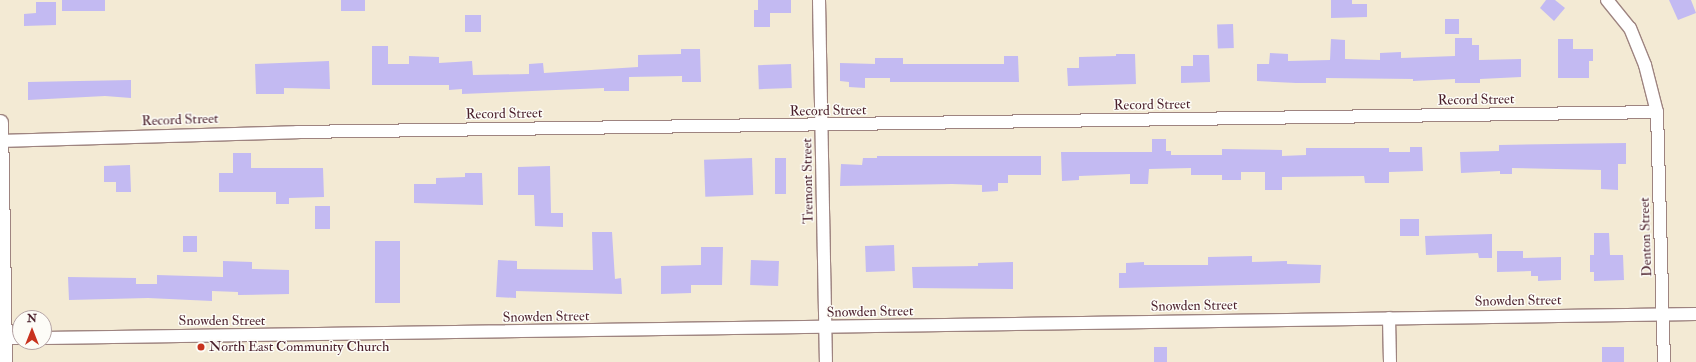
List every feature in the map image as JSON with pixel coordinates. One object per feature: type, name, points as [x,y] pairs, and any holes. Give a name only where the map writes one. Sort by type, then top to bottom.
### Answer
[{"type":"main road","points":[[0,123],[2,338],[4,362]]},
{"type":"street","name":"Tremont Street","points":[[819,0],[826,362]]},
{"type":"street","name":"Denton Street","points":[[1607,0],[1630,28],[1645,65],[1657,112],[1664,362]]},
{"type":"street","name":"Record Street","points":[[0,140],[297,132],[822,126],[1657,112]]},
{"type":"street","name":"Snowden Street","points":[[52,338],[826,328],[1696,314]]},
{"type":"street","points":[[1389,318],[1390,362]]},
{"type":"building","points":[[62,0],[105,0],[105,11],[62,11]]},
{"type":"building","points":[[341,0],[365,0],[365,11],[341,11]]},
{"type":"building","points":[[758,0],[791,0],[791,13],[770,13],[770,27],[754,27],[754,10],[758,10]]},
{"type":"building","points":[[1331,0],[1352,0],[1352,4],[1367,4],[1367,17],[1331,18]]},
{"type":"building","points":[[1546,0],[1555,0],[1565,8],[1554,21],[1540,8]]},
{"type":"building","points":[[1669,0],[1691,0],[1696,13],[1678,20]]},
{"type":"building","points":[[36,2],[56,2],[56,25],[24,26],[24,14],[36,13]]},
{"type":"building","points":[[465,15],[481,15],[481,32],[465,32]]},
{"type":"building","points":[[1445,19],[1459,19],[1459,34],[1445,34]]},
{"type":"building","points":[[1233,24],[1234,48],[1218,49],[1217,25]]},
{"type":"building","points":[[1455,38],[1472,38],[1472,45],[1479,45],[1479,60],[1521,59],[1521,77],[1480,79],[1480,83],[1455,83],[1455,79],[1413,81],[1413,79],[1326,78],[1326,83],[1257,81],[1257,64],[1269,64],[1270,53],[1288,54],[1288,61],[1330,60],[1331,39],[1345,40],[1345,59],[1380,60],[1380,53],[1401,52],[1401,58],[1455,56]]},
{"type":"building","points":[[1558,39],[1573,39],[1573,49],[1593,49],[1593,61],[1589,61],[1589,78],[1558,78]]},
{"type":"building","points":[[372,46],[388,46],[388,64],[409,64],[409,56],[439,57],[439,63],[472,61],[473,75],[529,74],[529,64],[543,63],[544,73],[638,67],[638,55],[681,54],[681,49],[700,49],[701,82],[682,82],[682,76],[629,77],[629,91],[604,91],[604,88],[462,94],[462,89],[449,90],[449,85],[372,85]]},
{"type":"building","points":[[1116,54],[1135,54],[1136,84],[1068,86],[1067,68],[1079,68],[1079,57],[1116,56]]},
{"type":"building","points":[[1193,55],[1209,55],[1210,82],[1181,83],[1181,66],[1193,66]]},
{"type":"building","points":[[1004,56],[1018,56],[1019,82],[890,82],[890,78],[865,78],[865,88],[849,87],[849,82],[840,81],[840,63],[875,64],[875,58],[903,58],[903,64],[1004,64]]},
{"type":"building","points":[[329,61],[330,89],[284,88],[284,94],[256,94],[255,64]]},
{"type":"building","points":[[791,64],[792,88],[759,89],[758,65]]},
{"type":"building","points":[[131,80],[131,98],[105,96],[28,100],[28,82]]},
{"type":"building","points":[[1152,139],[1166,139],[1166,151],[1171,151],[1171,155],[1222,155],[1222,149],[1282,150],[1282,156],[1306,155],[1306,148],[1389,148],[1389,152],[1410,152],[1410,147],[1422,147],[1423,171],[1389,172],[1389,183],[1365,183],[1364,176],[1282,177],[1282,190],[1265,190],[1265,172],[1241,172],[1241,180],[1222,180],[1222,175],[1191,175],[1191,168],[1149,169],[1148,184],[1130,184],[1130,174],[1079,176],[1079,180],[1062,181],[1061,152],[1152,152]]},
{"type":"building","points":[[1626,143],[1626,164],[1618,164],[1618,190],[1601,189],[1601,170],[1512,168],[1512,174],[1500,174],[1500,171],[1461,173],[1460,152],[1499,151],[1499,145]]},
{"type":"building","points":[[233,153],[251,153],[251,168],[323,168],[324,197],[289,198],[289,204],[276,204],[276,192],[219,192],[219,173],[233,173]]},
{"type":"building","points":[[877,156],[1041,156],[1041,175],[1008,175],[1008,183],[998,183],[998,191],[982,192],[982,185],[952,184],[840,186],[841,164],[862,165],[863,158],[877,158]]},
{"type":"building","points":[[752,158],[753,195],[705,197],[704,160]]},
{"type":"building","points":[[775,158],[786,158],[786,194],[775,194]]},
{"type":"building","points":[[130,165],[131,192],[116,192],[116,182],[104,182],[104,166]]},
{"type":"building","points":[[550,166],[551,213],[563,213],[563,227],[535,226],[534,195],[518,195],[518,167]]},
{"type":"building","points":[[465,173],[482,173],[483,205],[414,203],[414,184],[436,184],[436,178],[465,177]]},
{"type":"building","points":[[315,206],[330,206],[330,229],[315,229]]},
{"type":"building","points":[[1400,219],[1419,219],[1419,236],[1400,236]]},
{"type":"building","points":[[592,232],[612,232],[615,279],[621,278],[622,294],[516,291],[516,298],[496,297],[498,260],[517,261],[517,269],[593,270]]},
{"type":"building","points":[[1594,233],[1609,233],[1610,255],[1623,255],[1624,280],[1594,281],[1594,272],[1590,272],[1590,255],[1594,255]]},
{"type":"building","points":[[1492,234],[1492,258],[1479,258],[1478,253],[1426,255],[1425,236]]},
{"type":"building","points":[[183,236],[197,236],[197,252],[183,252]]},
{"type":"building","points":[[375,241],[400,241],[400,303],[375,303]]},
{"type":"building","points":[[894,245],[895,271],[866,272],[865,246]]},
{"type":"building","points":[[701,247],[723,247],[722,285],[691,285],[691,293],[661,294],[661,266],[701,265]]},
{"type":"building","points":[[1497,251],[1523,251],[1523,258],[1561,257],[1561,280],[1538,281],[1538,276],[1531,276],[1531,271],[1497,272]]},
{"type":"building","points":[[1252,256],[1252,262],[1287,261],[1287,264],[1321,265],[1320,283],[1119,288],[1119,273],[1126,273],[1126,263],[1144,262],[1144,265],[1208,265],[1208,257]]},
{"type":"building","points":[[751,260],[779,261],[778,286],[750,285]]},
{"type":"building","points":[[223,261],[252,262],[252,269],[289,270],[289,294],[238,295],[238,292],[212,291],[212,301],[148,298],[69,300],[68,277],[136,278],[136,284],[157,284],[157,275],[223,277]]},
{"type":"building","points":[[1013,262],[1013,289],[913,288],[912,267],[978,266],[978,263]]},
{"type":"building","points":[[1154,347],[1167,347],[1167,362],[1154,362]]},
{"type":"building","points":[[1602,347],[1624,347],[1624,362],[1602,362]]},
{"type":"place","name":"North East Community Church","points":[[201,347]]}]
